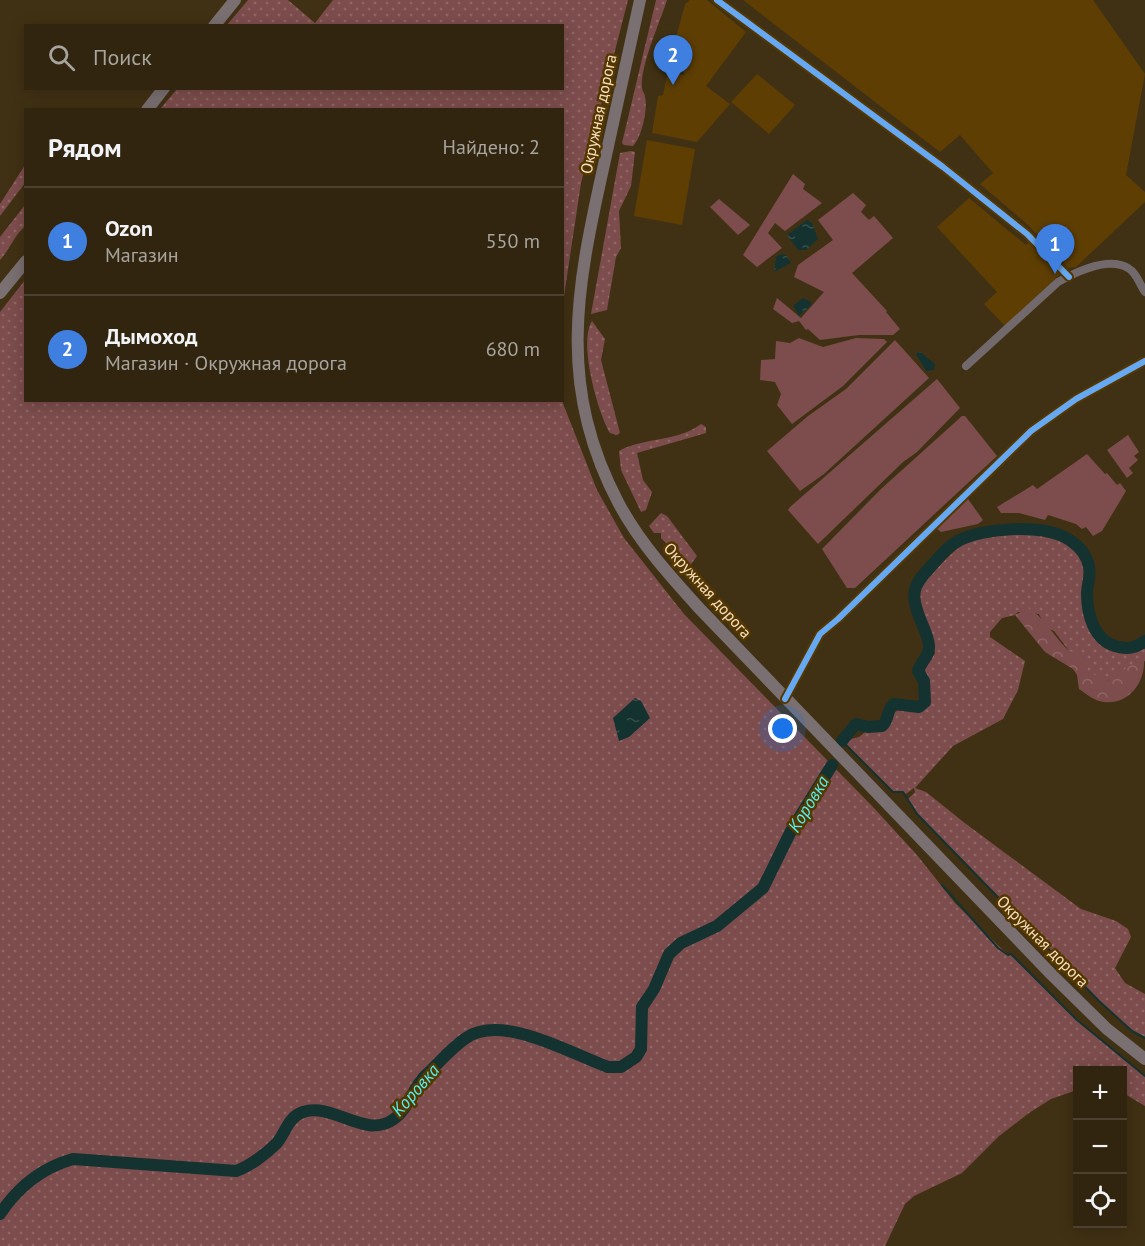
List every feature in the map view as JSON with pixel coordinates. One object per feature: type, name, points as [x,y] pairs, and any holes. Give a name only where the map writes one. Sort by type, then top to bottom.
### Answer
[{"type":"main road","points":[[216,24],[235,0]]},
{"type":"main road","name":"Окружная дорога","points":[[640,0],[580,287],[576,340],[583,402],[606,477],[635,531],[682,589],[1052,975],[1107,1029],[1145,1059]]},
{"type":"main road","points":[[149,108],[162,90]]},
{"type":"main road","points":[[0,293],[24,263]]},
{"type":"street","points":[[717,0],[951,173],[1027,234],[1069,277]]},
{"type":"street","points":[[966,366],[1053,286],[1098,265],[1115,265],[1130,269],[1142,281],[1145,292]]},
{"type":"street","points":[[785,699],[822,630],[838,619],[1030,431],[1077,399],[1145,361]]},
{"type":"shaded area","points":[[690,0],[707,0],[746,32],[706,86],[730,104],[697,142],[652,133],[658,96],[663,95],[668,72],[684,75],[684,71],[670,60],[685,4]]},
{"type":"shaded area","points":[[743,0],[1093,0],[1145,74],[1126,175],[1145,192],[1145,202],[1076,267],[1068,268],[1028,225],[980,184],[993,173],[960,135],[940,152]]},
{"type":"shaded area","points":[[757,74],[795,105],[769,134],[731,102]]},
{"type":"shaded area","points":[[647,140],[695,149],[682,225],[634,216]]},
{"type":"shaded area","points":[[969,198],[1026,245],[1029,243],[1060,274],[1005,326],[984,304],[997,292],[937,227]]},
{"type":"green space","points":[[248,0],[288,0],[315,23],[333,0],[628,0],[581,183],[564,296],[564,108],[161,108],[176,90],[564,90],[564,24],[228,24]]},
{"type":"green space","points":[[656,0],[667,0],[644,68],[642,88],[646,108],[644,122],[633,146],[624,145],[622,143]]},
{"type":"green space","points":[[635,152],[631,186],[619,211],[621,248],[616,257],[607,310],[591,314],[620,153]]},
{"type":"green space","points":[[24,167],[24,184],[0,216],[0,204]]},
{"type":"green space","points":[[793,174],[805,184],[803,189],[822,203],[785,231],[775,223],[768,233],[782,248],[757,267],[743,255]]},
{"type":"green space","points":[[853,193],[866,205],[861,212],[869,220],[874,216],[893,238],[852,273],[887,311],[900,329],[893,335],[859,335],[820,340],[808,329],[806,330],[799,321],[792,323],[773,309],[777,298],[801,318],[824,292],[794,277],[798,265],[833,240],[818,220]]},
{"type":"green space","points":[[719,199],[750,225],[738,235],[710,207]]},
{"type":"green space","points":[[24,206],[24,227],[0,260],[0,237]]},
{"type":"green space","points":[[24,281],[24,402],[562,402],[597,490],[624,538],[684,614],[873,807],[917,855],[955,903],[1008,955],[1011,954],[1077,1020],[1145,1076],[1145,1106],[1127,1095],[1127,1066],[1073,1066],[1073,1091],[1051,1099],[1029,1113],[999,1136],[962,1173],[914,1196],[905,1204],[885,1246],[0,1246],[0,312]]},
{"type":"green space","points":[[592,321],[605,339],[601,360],[620,433],[617,435],[610,433],[605,423],[591,377],[587,345],[588,331]]},
{"type":"green space","points":[[799,338],[823,347],[856,338],[884,339],[887,342],[843,386],[792,424],[777,405],[781,394],[775,382],[760,380],[761,360],[775,359],[776,341],[790,343]]},
{"type":"green space","points":[[895,340],[929,378],[824,474],[800,491],[767,451],[808,416],[846,389]]},
{"type":"green space","points":[[937,379],[960,408],[917,452],[903,462],[818,544],[788,510],[790,507]]},
{"type":"green space","points":[[962,416],[965,416],[997,456],[855,588],[847,588],[822,549],[881,489]]},
{"type":"green space","points":[[701,424],[706,427],[706,433],[637,453],[643,480],[652,492],[646,510],[641,512],[621,470],[619,451],[639,443],[682,434]]},
{"type":"green space","points":[[1128,435],[1139,452],[1134,456],[1138,460],[1129,468],[1133,473],[1127,478],[1107,450]]},
{"type":"green space","points":[[1087,454],[1105,474],[1107,473],[1117,485],[1120,483],[1126,491],[1102,531],[1093,536],[1086,527],[1082,529],[1076,524],[1048,515],[1045,520],[1019,513],[1001,513],[997,507],[1033,485],[1037,489]]},
{"type":"green space","points":[[968,499],[983,520],[978,524],[941,532],[936,528]]},
{"type":"green space","points":[[661,513],[667,516],[697,556],[689,567],[661,538],[661,533],[654,533],[649,526]]},
{"type":"green space","points":[[1017,532],[1043,535],[1060,540],[1081,554],[1086,563],[1087,573],[1085,611],[1088,623],[1095,635],[1117,650],[1125,652],[1145,649],[1145,661],[1107,681],[1089,677],[1054,631],[1045,627],[1039,614],[1018,612],[1002,618],[990,632],[990,637],[1025,661],[1018,690],[1003,719],[953,746],[915,788],[926,792],[1081,909],[1116,921],[1128,929],[1131,937],[1115,968],[1125,983],[1145,994],[1145,1038],[1132,1031],[1099,1001],[917,814],[908,799],[915,792],[914,788],[906,794],[893,792],[842,741],[859,737],[868,730],[888,728],[895,712],[903,707],[919,711],[926,708],[930,694],[924,665],[935,654],[919,595],[922,585],[945,560],[970,541]]},
{"type":"green space","points":[[1028,608],[1043,621],[1066,648],[1082,658],[1088,666],[1086,672],[1089,677],[1097,674],[1107,681],[1135,662],[1144,661],[1141,678],[1132,693],[1117,701],[1108,702],[1096,700],[1079,689],[1077,675],[1073,669],[1045,652],[1015,615]]},
{"type":"water","points":[[807,220],[812,223],[818,239],[806,250],[798,250],[787,235]]},
{"type":"water","points":[[781,254],[786,255],[791,263],[774,272],[776,257]]},
{"type":"water","points":[[803,298],[811,302],[811,305],[799,316],[793,306]]},
{"type":"water","points":[[919,351],[935,364],[934,370],[926,371],[916,354]]},
{"type":"water","points":[[635,698],[641,701],[650,718],[629,737],[619,741],[613,718]]},
{"type":"waterway","name":"Коровка","points":[[842,741],[856,724],[868,727],[882,726],[894,704],[919,707],[925,702],[924,681],[918,671],[929,646],[915,605],[915,590],[922,576],[944,552],[953,544],[968,537],[998,530],[1031,529],[1060,535],[1071,541],[1083,552],[1088,563],[1090,574],[1087,602],[1090,618],[1097,632],[1108,643],[1124,648],[1131,648],[1145,641]]},
{"type":"waterway","points":[[842,741],[893,792],[903,792],[917,814],[1099,1001],[1132,1031],[1145,1038]]},
{"type":"waterway","name":"Коровка","points":[[0,1214],[14,1195],[31,1180],[73,1159],[236,1171],[252,1163],[273,1147],[294,1117],[303,1112],[315,1110],[361,1123],[383,1124],[399,1114],[422,1080],[450,1051],[466,1038],[481,1032],[499,1030],[517,1033],[537,1038],[608,1067],[621,1067],[636,1057],[641,1049],[642,1007],[654,989],[669,954],[681,943],[717,926],[763,888],[791,831],[832,765]]},
{"type":"waterway","points":[[942,885],[998,948],[1008,955],[1011,954],[1077,1020],[1145,1076]]},
{"type":"cycle path","points":[[717,0],[943,167],[1027,234],[1069,277]]},
{"type":"cycle path","points":[[785,699],[820,634],[1031,431],[1076,399],[1145,361]]},
{"type":"place","name":"Дымоход","points":[[673,85]]},
{"type":"place","name":"Ozon","points":[[1055,274]]}]
